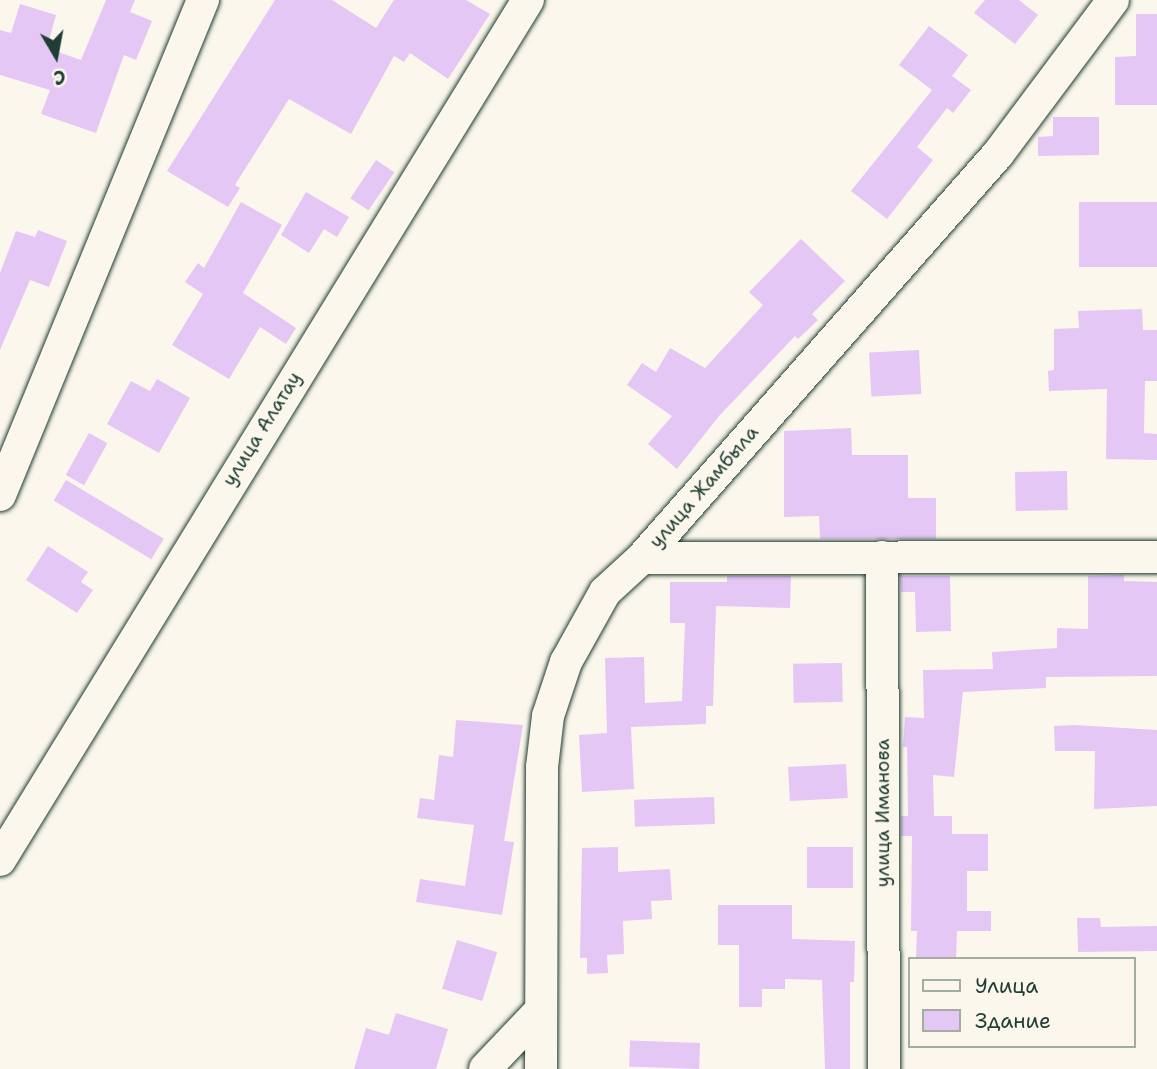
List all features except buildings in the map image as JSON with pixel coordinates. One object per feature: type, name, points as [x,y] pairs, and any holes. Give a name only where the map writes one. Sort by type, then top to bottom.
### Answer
[{"type":"street","points":[[0,495],[203,0]]},
{"type":"street","name":"улица Алатау","points":[[0,860],[528,0]]},
{"type":"street","name":"улица Жамбыла","points":[[541,1069],[542,767],[548,716],[566,662],[604,592],[642,558],[998,154],[1113,0]]},
{"type":"street","points":[[642,558],[1157,557]]},
{"type":"street","name":"улица Иманова","points":[[882,558],[884,1069]]},
{"type":"street","points":[[485,1069],[541,1010]]}]
